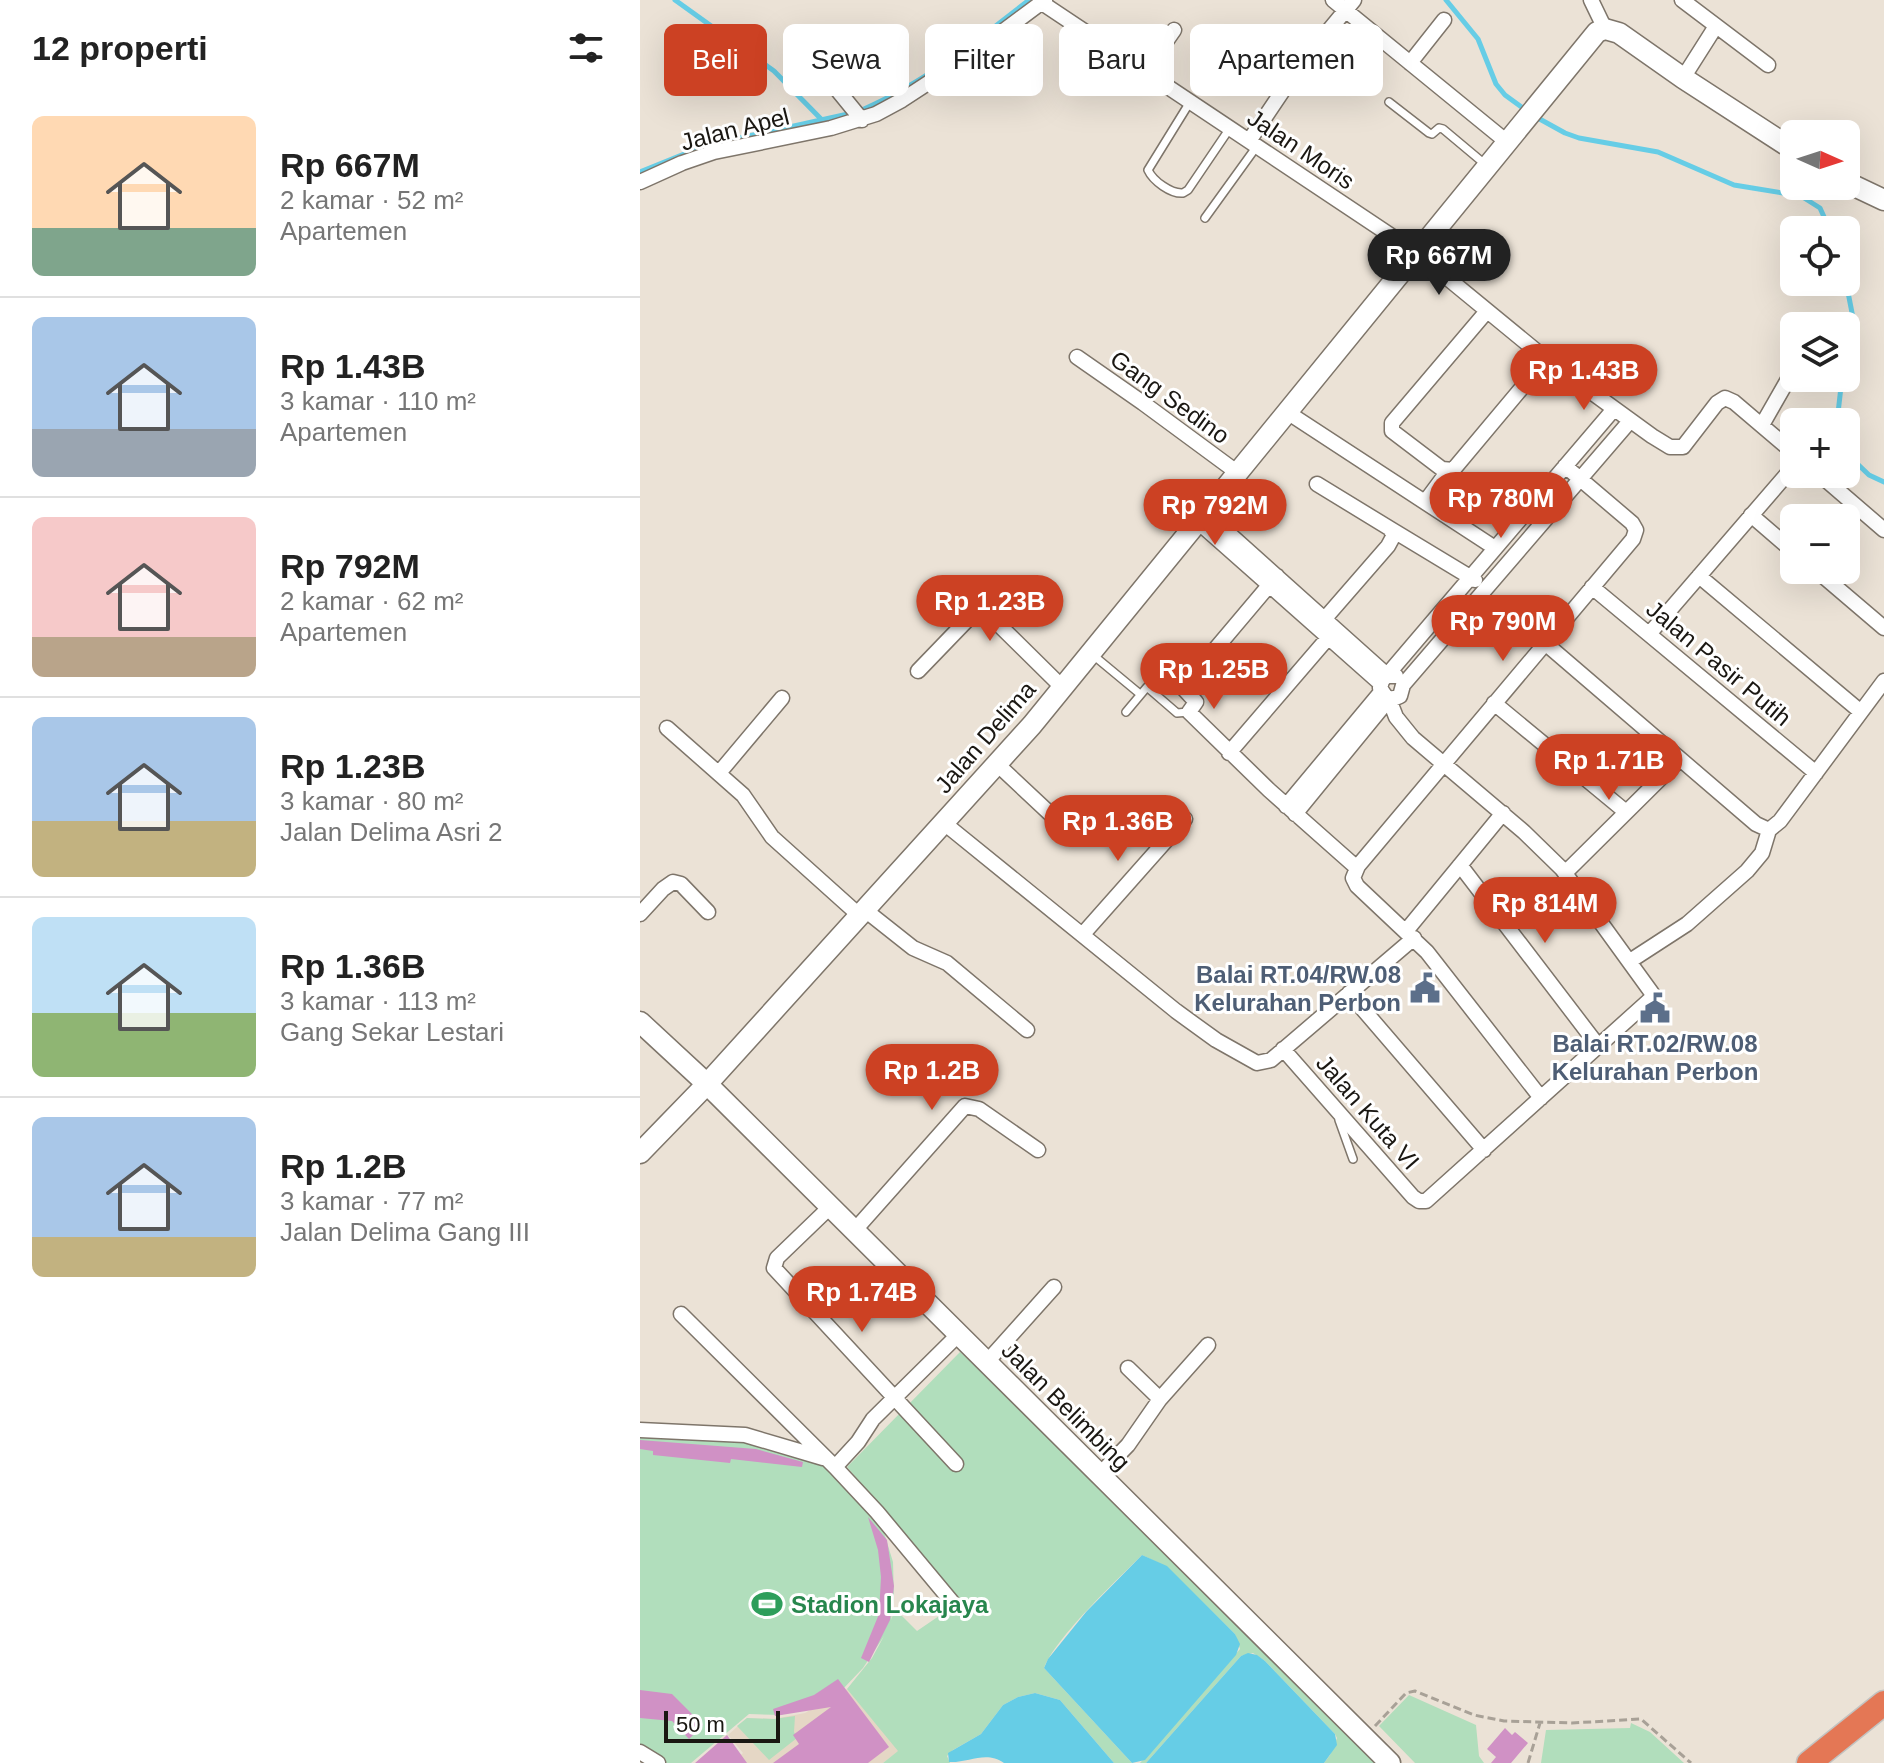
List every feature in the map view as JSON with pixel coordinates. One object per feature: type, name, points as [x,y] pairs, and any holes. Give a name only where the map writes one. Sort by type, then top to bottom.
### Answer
[{"type":"highway","points":[[1809,1763],[1884,1703]]},
{"type":"street","points":[[1333,0],[1349,5],[1410,63],[1507,142]]},
{"type":"street","points":[[1591,0],[1605,29],[1619,33],[1780,141]]},
{"type":"street","points":[[1682,0],[1768,65]]},
{"type":"street","name":"Jalan Moris","points":[[1044,1],[1077,24]]},
{"type":"street","name":"Jalan Apel","points":[[640,182],[714,152],[862,120],[915,92],[1044,1]]},
{"type":"street","points":[[1334,24],[1349,5]]},
{"type":"street","points":[[1410,63],[1444,20]]},
{"type":"street","points":[[1683,78],[1716,26]]},
{"type":"street","name":"Jalan Delima","points":[[640,1153],[707,1084],[1063,688],[1593,37],[1605,29]]},
{"type":"street","name":"Jalan Moris","points":[[1174,91],[1417,253],[1546,359],[1670,447],[1681,448],[1689,441],[1719,401],[1728,399],[1762,425]]},
{"type":"street","points":[[842,96],[862,120]]},
{"type":"street","points":[[1253,144],[1281,96]]},
{"type":"street","points":[[1860,189],[1884,200]]},
{"type":"street","points":[[1452,469],[1392,431],[1392,423],[1487,311]]},
{"type":"street","name":"Gang Sedino","points":[[1077,357],[1238,473]]},
{"type":"street","points":[[1425,502],[1546,359]]},
{"type":"street","points":[[1780,441],[1762,425],[1781,392]]},
{"type":"street","points":[[1290,810],[1470,577],[1614,409]]},
{"type":"street","points":[[1287,412],[1495,548]]},
{"type":"street","points":[[1385,688],[1396,676],[1403,685],[1630,421]]},
{"type":"street","points":[[1541,1098],[1448,977],[1410,934],[1354,883],[1353,875],[1630,543],[1636,530],[1632,523],[1565,466]]},
{"type":"street","points":[[1650,633],[1780,482]]},
{"type":"street","points":[[1317,484],[1484,588]]},
{"type":"street","points":[[1835,488],[1884,530]]},
{"type":"street","points":[[1751,515],[1780,540]]},
{"type":"street","points":[[1202,517],[1327,627],[1385,688],[1396,717],[1407,731],[1503,813],[1565,873],[1654,996],[1484,1150],[1349,993]]},
{"type":"street","points":[[1513,526],[1528,538]]},
{"type":"street","points":[[1229,753],[1391,542],[1394,535],[1389,528]]},
{"type":"street","points":[[1699,576],[1861,712]]},
{"type":"street","points":[[1273,580],[1185,685],[1184,689],[1196,702],[1189,712],[1290,810],[1357,868]]},
{"type":"street","points":[[1832,584],[1884,628]]},
{"type":"street","name":"Jalan Pasir Putih","points":[[1592,587],[1816,773]]},
{"type":"street","points":[[918,671],[972,615],[980,613],[994,620],[1063,688]]},
{"type":"street","points":[[1545,643],[1756,824],[1769,830]]},
{"type":"street","points":[[1630,961],[1687,924],[1747,871],[1762,853],[1769,830],[1780,821],[1884,681]]},
{"type":"street","points":[[719,773],[782,698]]},
{"type":"street","points":[[1494,703],[1626,812]]},
{"type":"street","points":[[667,728],[750,803],[772,837],[862,913],[913,948],[947,963],[1027,1030]]},
{"type":"street","points":[[1565,873],[1680,759]]},
{"type":"street","points":[[997,764],[1076,838]]},
{"type":"street","points":[[944,823],[1176,1011],[1237,1054],[1260,1063],[1271,1060],[1349,993],[1410,934],[1460,865],[1503,813]]},
{"type":"street","points":[[1083,934],[1185,819]]},
{"type":"street","points":[[1460,865],[1599,1047]]},
{"type":"street","points":[[640,914],[673,882],[681,884],[708,912]]},
{"type":"street","name":"Jalan Belimbing","points":[[640,1022],[707,1084],[1390,1763]]},
{"type":"street","name":"Jalan Kuta VI","points":[[1283,1049],[1413,1197],[1421,1202],[1430,1198],[1484,1150]]},
{"type":"street","points":[[854,1231],[965,1106],[979,1109],[1038,1150]]},
{"type":"street","points":[[830,1207],[777,1258],[774,1268],[956,1464]]},
{"type":"street","points":[[986,1363],[1054,1287]]},
{"type":"street","points":[[681,1314],[877,1512],[952,1602]]},
{"type":"street","points":[[831,1464],[858,1442],[870,1422],[958,1335]]},
{"type":"street","points":[[1099,1475],[1128,1445],[1160,1399],[1208,1345]]},
{"type":"street","points":[[1128,1368],[1160,1399]]},
{"type":"street","points":[[640,1430],[745,1435],[831,1464]]},
{"type":"street","points":[[640,1752],[658,1763]]},
{"type":"lane","points":[[1190,102],[1148,170],[1175,193],[1188,190],[1230,128]]},
{"type":"lane","points":[[1389,102],[1429,133],[1432,134],[1437,128],[1443,129],[1488,166]]},
{"type":"lane","points":[[1205,218],[1253,144]]},
{"type":"lane","points":[[1091,653],[1140,694]]},
{"type":"lane","points":[[1126,712],[1145,688],[1151,688],[1177,713],[1189,712]]},
{"type":"lane","points":[[1334,1104],[1353,1159]]},
{"type":"path","points":[[1364,1737],[1406,1693],[1413,1691],[1482,1717],[1540,1723],[1641,1719],[1691,1763]]},
{"type":"path","points":[[1528,1763],[1540,1723]]},
{"type":"shaded area","points":[[847,1689],[899,1751],[883,1763],[732,1763],[743,1753],[728,1735],[747,1718],[774,1719],[805,1713]]},
{"type":"green space","points":[[960,1352],[1024,1410],[1379,1763],[1324,1763],[1337,1738],[1335,1734],[1265,1661],[1253,1653],[1241,1656],[1146,1763],[1140,1763],[1240,1649],[1235,1634],[1167,1567],[1142,1555],[1073,1625],[1044,1668],[1132,1763],[1114,1763],[1060,1700],[1035,1693],[1003,1705],[981,1734],[947,1756],[950,1763],[883,1763],[898,1751],[847,1689],[872,1658],[884,1636],[863,1668],[842,1690],[781,1715],[749,1714],[691,1763],[667,1763],[640,1744],[640,1433],[713,1435],[819,1459],[882,1526],[893,1562],[891,1620],[895,1609],[917,1631],[961,1601],[847,1467]]},
{"type":"green space","points":[[1409,1695],[1476,1725],[1479,1756],[1484,1763],[1415,1763],[1379,1726]]},
{"type":"green space","points":[[795,1716],[794,1732],[797,1738],[769,1760],[737,1726],[747,1718]]},
{"type":"green space","points":[[1631,1723],[1650,1732],[1684,1763],[1541,1763],[1546,1730],[1630,1728]]},
{"type":"water","points":[[1142,1555],[1167,1566],[1235,1634],[1240,1644],[1236,1655],[1145,1760],[1132,1763],[1044,1668],[1086,1612]]},
{"type":"water","points":[[1248,1653],[1265,1661],[1335,1734],[1337,1745],[1324,1763],[1146,1763],[1241,1656]]},
{"type":"water","points":[[1035,1693],[1060,1700],[1114,1763],[1004,1763],[984,1757],[949,1762],[948,1753],[981,1734],[1003,1705]]},
{"type":"building","points":[[640,1440],[756,1449],[803,1462],[802,1467],[653,1455],[653,1451],[640,1449]]},
{"type":"building","points":[[868,1517],[887,1540],[894,1586],[890,1620],[869,1662],[861,1658],[879,1614],[881,1577],[878,1550]]},
{"type":"building","points":[[838,1679],[889,1747],[868,1763],[773,1763],[799,1744],[793,1735],[831,1707],[775,1716],[773,1709],[814,1695]]},
{"type":"building","points":[[640,1690],[672,1694],[703,1725],[689,1739],[672,1721],[640,1718]]},
{"type":"building","points":[[1505,1728],[1528,1743],[1511,1763],[1491,1763],[1496,1757],[1487,1749]]},
{"type":"building","points":[[727,1735],[747,1763],[695,1763]]},
{"type":"waterway","points":[[675,0],[774,71],[822,120]]},
{"type":"waterway","points":[[864,109],[929,74],[1029,0]]},
{"type":"waterway","points":[[1446,0],[1478,39],[1496,84],[1527,111]]},
{"type":"waterway","points":[[640,172],[704,146],[848,114]]},
{"type":"waterway","points":[[1536,117],[1579,138],[1658,152],[1734,185],[1801,196],[1820,208],[1824,216]]},
{"type":"waterway","points":[[1849,296],[1852,312]]},
{"type":"waterway","points":[[1839,408],[1840,392]]},
{"type":"waterway","points":[[1860,466],[1884,482]]},
{"type":"place","name":"Balai RT.04/RW.08 Kelurahan Perbon","points":[[1425,988]]},
{"type":"place","name":"Balai RT.02/RW.08 Kelurahan Perbon","points":[[1655,1008]]},
{"type":"place","name":"Stadion Lokajaya","points":[[767,1604]]}]
